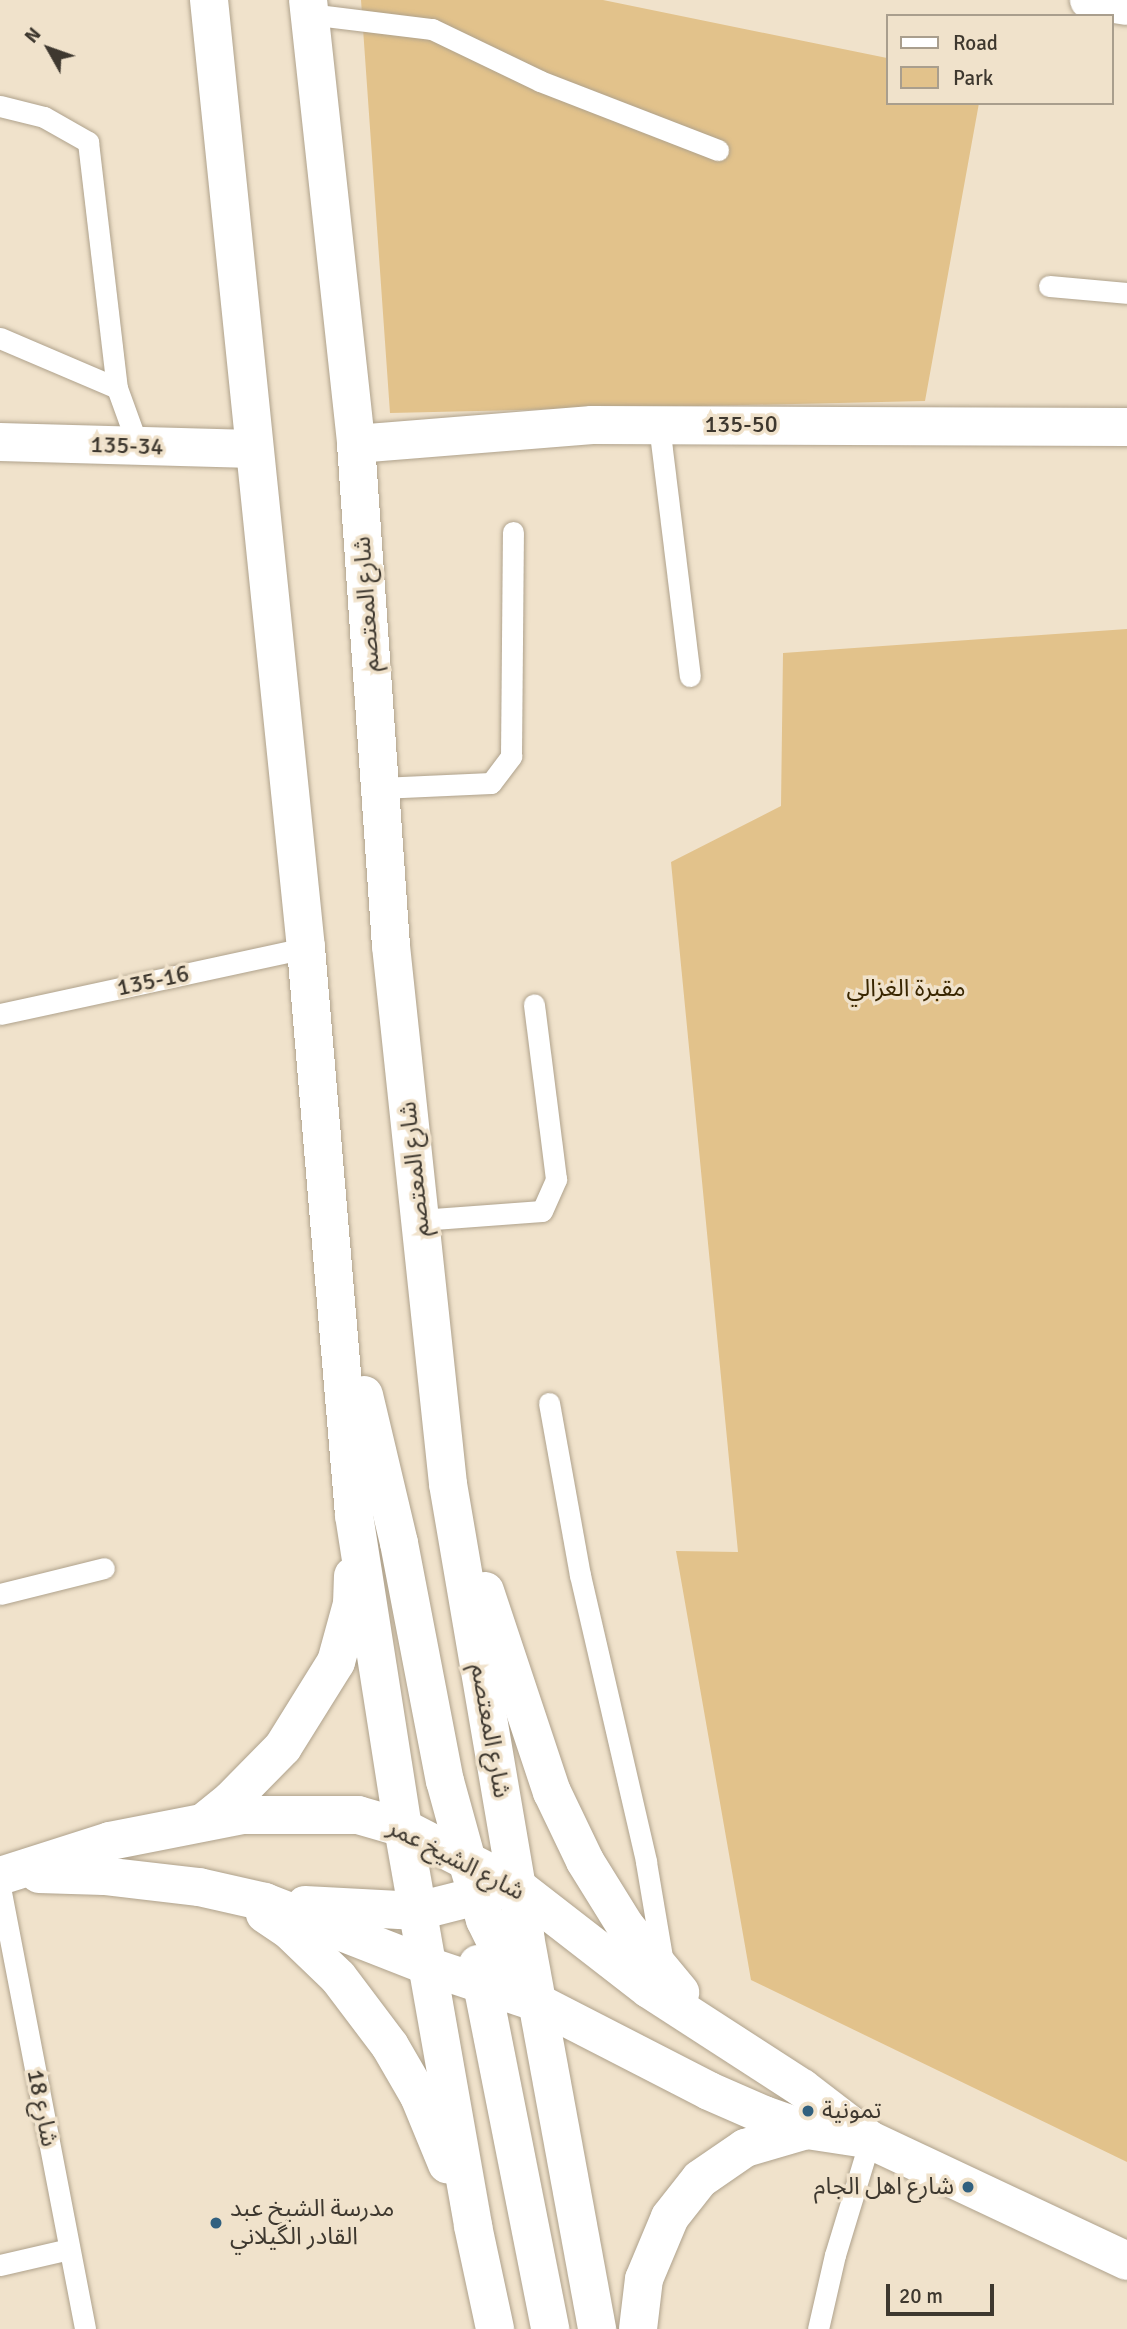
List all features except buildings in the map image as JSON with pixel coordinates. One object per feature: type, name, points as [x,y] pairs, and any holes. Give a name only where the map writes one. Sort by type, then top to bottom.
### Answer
[{"type":"main road","points":[[209,0],[306,948],[355,1514],[403,1828],[495,2329]]},
{"type":"main road","points":[[1088,0],[1127,6]]},
{"type":"main road","name":"شارع المعتصم","points":[[309,7],[356,444],[391,946],[448,1484],[516,1886],[597,2329]]},
{"type":"main road","name":"135-50","points":[[356,444],[592,425],[1127,427]]},
{"type":"main road","name":"135-34","points":[[0,442],[253,449]]},
{"type":"main road","points":[[334,1270],[399,1544],[445,1781],[467,1861],[483,1984],[550,2329]]},
{"type":"main road","points":[[448,1484],[552,1792],[585,1861],[626,1927],[716,2033]]},
{"type":"main road","points":[[201,1824],[231,1800],[283,1747],[336,1662],[352,1604],[355,1514]]},
{"type":"main road","name":"شارع الشيخ عمر","points":[[5,1879],[110,1841],[243,1815],[358,1815],[403,1828],[516,1886],[649,1989],[802,2088],[870,2140],[1127,2261]]},
{"type":"main road","points":[[403,1828],[448,1868],[485,1920],[511,1973],[538,2003]]},
{"type":"main road","name":"شارع الشيخ عمر","points":[[5,1879],[104,1876],[199,1887],[251,1899],[428,1966],[538,2003],[709,2091],[807,2130],[870,2140]]},
{"type":"main road","points":[[251,1899],[418,1911],[516,1886]]},
{"type":"main road","points":[[251,1899],[290,1931],[338,1977],[390,2046],[419,2096],[474,2226]]},
{"type":"main road","points":[[638,2329],[644,2279],[654,2254],[670,2217],[700,2179],[745,2148],[807,2130]]},
{"type":"lane","points":[[309,7],[432,29],[540,81],[718,150]]},
{"type":"lane","points":[[0,106],[44,117],[89,142],[117,388],[138,446]]},
{"type":"lane","points":[[1049,286],[1127,293]]},
{"type":"lane","points":[[0,338],[117,388]]},
{"type":"lane","points":[[659,425],[690,676]]},
{"type":"lane","points":[[380,788],[491,783],[510,755],[513,532]]},
{"type":"lane","name":"135-16","points":[[0,1014],[306,948]]},
{"type":"lane","points":[[420,1220],[542,1211],[556,1179],[534,1004]]},
{"type":"lane","points":[[549,1403],[580,1575],[646,1862],[666,1976]]},
{"type":"lane","points":[[0,1594],[103,1568]]},
{"type":"lane","name":"شارع 18","points":[[5,1879],[85,2329]]},
{"type":"lane","points":[[818,2329],[835,2255],[870,2140]]},
{"type":"lane","points":[[0,2265],[69,2249]]},
{"type":"green space","points":[[361,0],[603,0],[886,58],[886,105],[979,105],[925,401],[390,413]]},
{"type":"green space","name":"مقبرة الغزالي","points":[[1127,629],[1127,2162],[751,1980],[676,1551],[738,1552],[671,862],[781,806],[783,653]]},
{"type":"place","name":"تمونية","points":[[808,2111]]},
{"type":"place","name":"شارع اهل الجام","points":[[968,2187]]},
{"type":"place","name":"مدرسة الشيخ عبد القادر الگيلاني","points":[[216,2223]]}]
